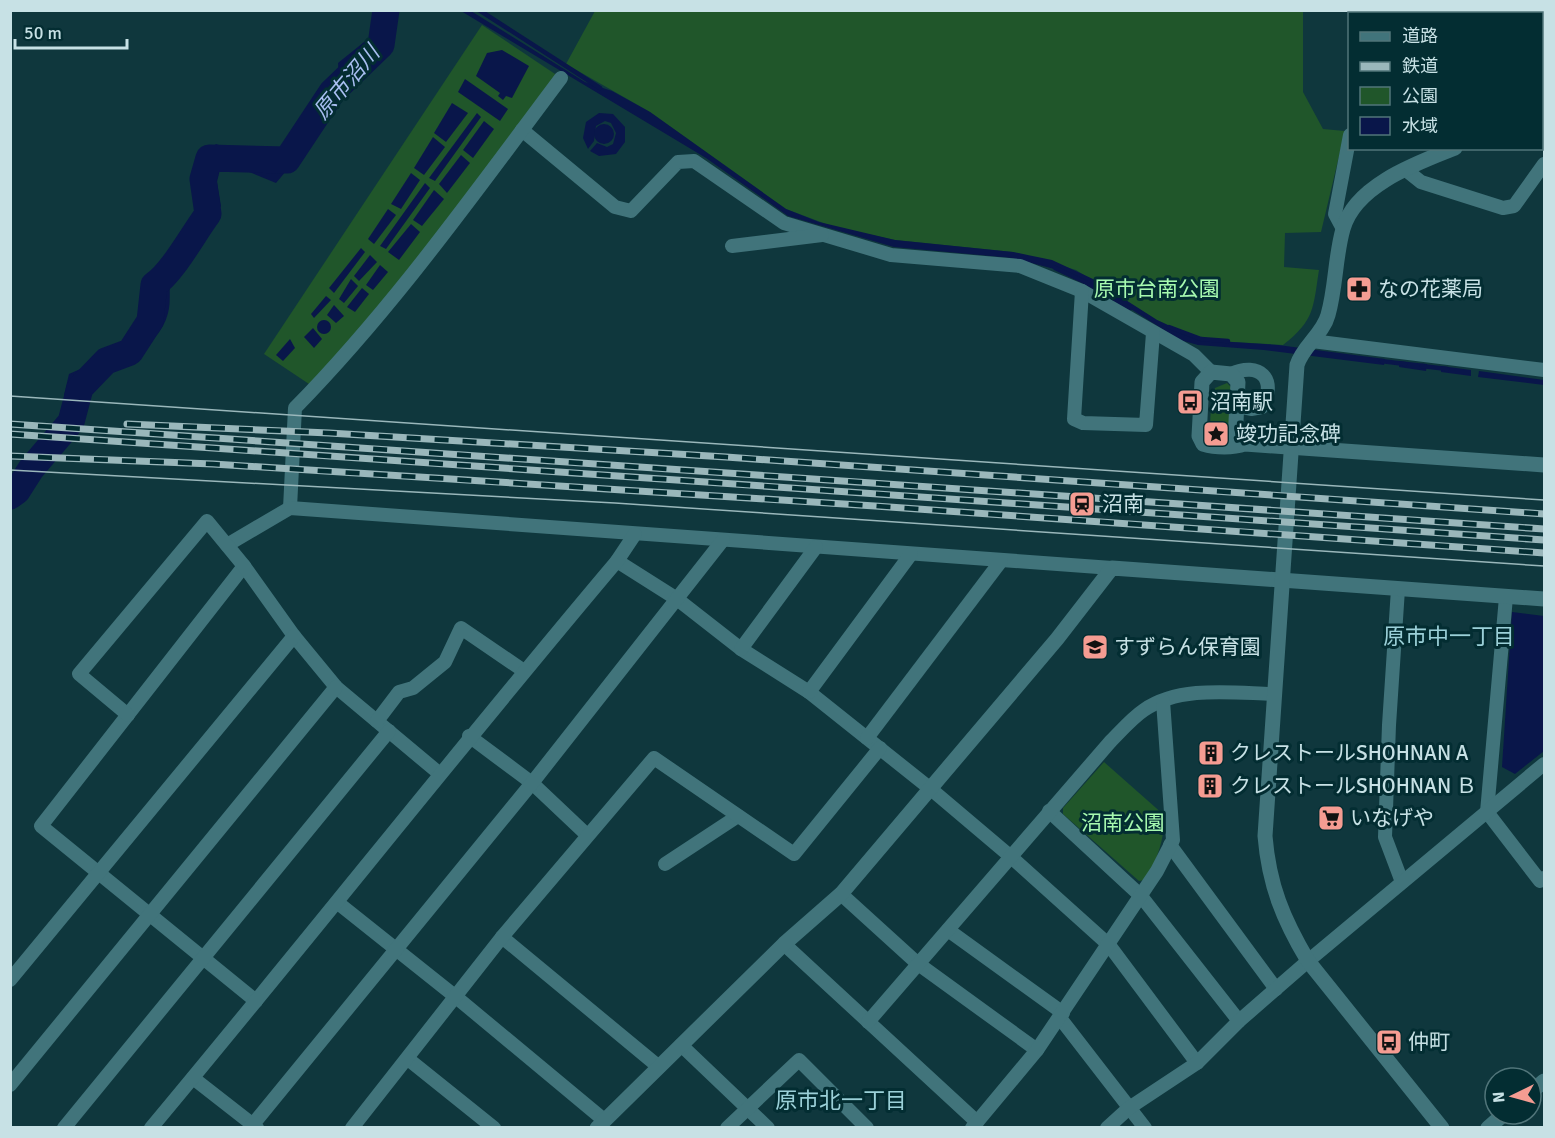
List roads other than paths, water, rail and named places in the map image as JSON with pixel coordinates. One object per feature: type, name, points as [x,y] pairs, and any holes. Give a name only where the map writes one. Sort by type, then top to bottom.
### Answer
[{"type":"street","points":[[290,508],[295,408],[349,352],[561,78]]},
{"type":"street","points":[[522,130],[615,207],[631,211],[678,162],[694,161],[784,223],[891,255],[1020,266],[1082,291],[1194,355],[1211,372],[1231,374],[1239,370],[1260,372],[1266,378],[1269,386],[1262,407],[1251,409],[1238,406]]},
{"type":"street","points":[[1343,229],[1335,214],[1348,146]]},
{"type":"street","points":[[1442,1128],[1308,961],[1280,907],[1271,883],[1267,860],[1266,805],[1297,365],[1328,316],[1343,229],[1356,204],[1371,191],[1406,170],[1451,150]]},
{"type":"street","points":[[1406,170],[1421,182],[1503,208],[1514,206],[1545,164]]},
{"type":"street","points":[[732,246],[827,235]]},
{"type":"street","points":[[1082,291],[1074,419],[1083,423],[1146,425],[1152,333]]},
{"type":"street","points":[[1312,341],[1545,370]]},
{"type":"street","points":[[1211,372],[1202,382],[1199,436],[1203,444],[1237,442],[1545,465]]},
{"type":"street","points":[[1231,374],[1239,386],[1237,442]]},
{"type":"street","points":[[227,545],[290,508],[1545,599]]},
{"type":"street","points":[[128,715],[79,674],[207,521],[244,566],[294,636],[336,687],[440,774]]},
{"type":"street","points":[[151,1128],[338,903],[469,736],[617,561],[635,534]]},
{"type":"street","points":[[193,1078],[253,1126],[532,783],[723,540]]},
{"type":"street","points":[[741,649],[816,547]]},
{"type":"street","points":[[809,692],[911,554]]},
{"type":"street","points":[[617,561],[676,599],[741,649],[809,692],[932,790],[1010,856],[1109,945],[1197,1063]]},
{"type":"street","points":[[867,738],[1001,561]]},
{"type":"street","points":[[244,566],[41,826],[256,1001]]},
{"type":"street","points":[[338,903],[456,996],[601,1124],[784,944],[841,894],[932,790],[1057,639],[1112,568]]},
{"type":"street","points":[[1398,589],[1389,725],[1385,837],[1402,882]]},
{"type":"street","points":[[1506,597],[1487,812],[1540,881],[1545,878]]},
{"type":"street","points":[[377,721],[399,692],[413,688],[445,662],[461,627],[524,671]]},
{"type":"street","points":[[10,980],[294,636]]},
{"type":"street","points":[[10,1085],[336,687]]},
{"type":"street","points":[[868,1022],[1110,742],[1145,709],[1182,696],[1212,693],[1274,694]]},
{"type":"street","points":[[784,944],[975,1125],[1037,1050],[1141,896],[1173,840],[1163,701]]},
{"type":"street","points":[[64,1128],[389,731]]},
{"type":"street","points":[[469,736],[532,783],[587,835]]},
{"type":"street","points":[[359,1125],[502,937],[654,758],[794,854],[880,748]]},
{"type":"street","points":[[1107,1128],[1130,1108],[1197,1063],[1239,1021],[1308,961],[1545,764]]},
{"type":"street","points":[[1049,811],[1141,896],[1239,1021]]},
{"type":"street","points":[[665,864],[738,816]]},
{"type":"street","points":[[1170,845],[1276,989]]},
{"type":"street","points":[[841,894],[917,963],[1037,1050]]},
{"type":"street","points":[[948,930],[1061,1015],[1145,1128]]},
{"type":"street","points":[[502,937],[659,1067]]},
{"type":"street","points":[[681,1045],[768,1128]]},
{"type":"street","points":[[408,1059],[494,1128]]},
{"type":"street","points":[[727,1128],[746,1107],[800,1060],[867,1128]]},
{"type":"water","points":[[382,10],[393,11],[390,29],[350,72],[345,89],[307,146],[276,183],[222,161],[217,182],[221,206],[203,240],[170,275],[169,309],[163,326],[145,347],[133,356],[82,381],[80,412],[70,416],[64,395],[69,374],[146,340],[161,306],[161,264],[177,237],[193,229],[210,205],[211,194],[203,168],[207,152],[216,144],[274,165],[278,156],[292,145],[332,96],[339,77],[338,63],[374,34]]},
{"type":"water","points":[[461,11],[471,11],[585,82],[612,91],[650,112],[786,209],[819,222],[895,240],[1013,252],[1052,260],[1093,279],[1157,320],[1200,340],[1278,345],[1385,359],[1384,365],[1264,350],[1198,345],[1180,340],[1091,284],[1066,272],[1012,258],[894,247],[788,216],[706,158]]},
{"type":"water","points":[[502,50],[529,66],[512,98],[506,96],[503,100],[498,96],[500,93],[476,76],[487,53]]},
{"type":"water","points":[[465,79],[508,109],[500,121],[458,92]]},
{"type":"water","points":[[452,103],[468,113],[446,142],[434,133]]},
{"type":"water","points":[[477,113],[481,117],[435,181],[429,178]]},
{"type":"water","points":[[599,113],[613,114],[625,127],[625,142],[616,154],[599,156],[590,151],[597,143],[607,147],[613,144],[616,133],[611,123],[605,121],[596,126],[594,141],[588,149],[583,138],[586,122]]},
{"type":"water","points":[[484,121],[494,129],[473,158],[463,150]]},
{"type":"water","points":[[604,124],[611,127],[614,134],[611,141],[604,144],[597,141],[594,134],[597,127]]},
{"type":"water","points":[[433,137],[445,147],[424,175],[414,168]]},
{"type":"water","points":[[461,155],[470,163],[447,193],[439,184]]},
{"type":"water","points":[[411,173],[420,180],[401,209],[391,204]]},
{"type":"water","points":[[425,183],[430,188],[386,249],[380,246]]},
{"type":"water","points":[[434,190],[444,199],[422,226],[413,220]]},
{"type":"water","points":[[388,209],[396,215],[374,244],[368,239]]},
{"type":"water","points":[[411,224],[420,232],[399,260],[388,252]]},
{"type":"water","points":[[361,248],[365,252],[334,293],[329,288]]},
{"type":"water","points":[[370,255],[377,262],[359,281],[354,276]]},
{"type":"water","points":[[380,265],[388,272],[373,290],[366,285]]},
{"type":"water","points":[[351,279],[358,286],[344,303],[339,299]]},
{"type":"water","points":[[362,288],[369,294],[355,312],[347,307]]},
{"type":"water","points":[[326,296],[331,300],[314,318],[311,314]]},
{"type":"water","points":[[334,305],[344,316],[336,323],[327,315]]},
{"type":"water","points":[[321,320],[327,320],[331,327],[327,334],[321,334],[317,330],[317,324]]},
{"type":"water","points":[[313,328],[322,339],[314,348],[304,337]]},
{"type":"water","points":[[290,339],[295,348],[283,361],[276,355]]},
{"type":"water","points":[[1399,361],[1427,364],[1426,371],[1399,367]]},
{"type":"water","points":[[1441,366],[1471,370],[1471,376],[1441,372]]},
{"type":"water","points":[[1479,371],[1544,380],[1544,385],[1478,377]]},
{"type":"water","points":[[1512,612],[1544,616],[1544,751],[1515,774],[1502,767]]},
{"type":"waterway","name":"原市沼川","points":[[10,496],[17,491],[31,469],[71,422],[80,388],[106,361],[130,352],[150,321],[154,285],[175,262],[208,214],[203,179],[209,158],[287,160],[332,92],[381,45],[386,10]]},
{"type":"waterway","points":[[479,10],[600,88]]},
{"type":"waterway","points":[[1055,268],[1087,283],[1130,308]]},
{"type":"waterway","points":[[1169,327],[1201,339],[1228,341]]},
{"type":"waterway","points":[[1381,361],[1405,364]]},
{"type":"waterway","points":[[1422,366],[1447,369]]},
{"type":"tram line","points":[[10,396],[1544,500]]},
{"type":"tram line","points":[[10,470],[615,503],[1544,566]]},
{"type":"railway","points":[[10,424],[1544,529]]},
{"type":"railway","points":[[127,424],[329,433],[726,457],[1544,514]]},
{"type":"railway","points":[[10,434],[1544,540]]},
{"type":"railway","points":[[10,456],[213,464],[875,506],[1544,553]]},
{"type":"place","name":"なの花薬局","points":[[1359,289]]},
{"type":"place","name":"沼南駅","points":[[1190,402]]},
{"type":"place","name":"竣功記念碑","points":[[1216,434]]},
{"type":"place","name":"沼南","points":[[1082,504]]},
{"type":"place","name":"すずらん保育園","points":[[1095,647]]},
{"type":"place","name":"クレストールSHOHNAN A","points":[[1211,753]]},
{"type":"place","name":"クレストールSHOHNAN Ｂ","points":[[1210,786]]},
{"type":"place","name":"いなげや","points":[[1331,818]]},
{"type":"place","name":"仲町","points":[[1389,1042]]},
{"type":"district","name":"原市中一丁目","points":[[1449,636]]},
{"type":"district","name":"原市北一丁目","points":[[841,1100]]},
{"type":"park label","name":"原市台南公園","points":[[1157,289]]},
{"type":"park label","name":"沼南公園","points":[[1123,823]]}]
